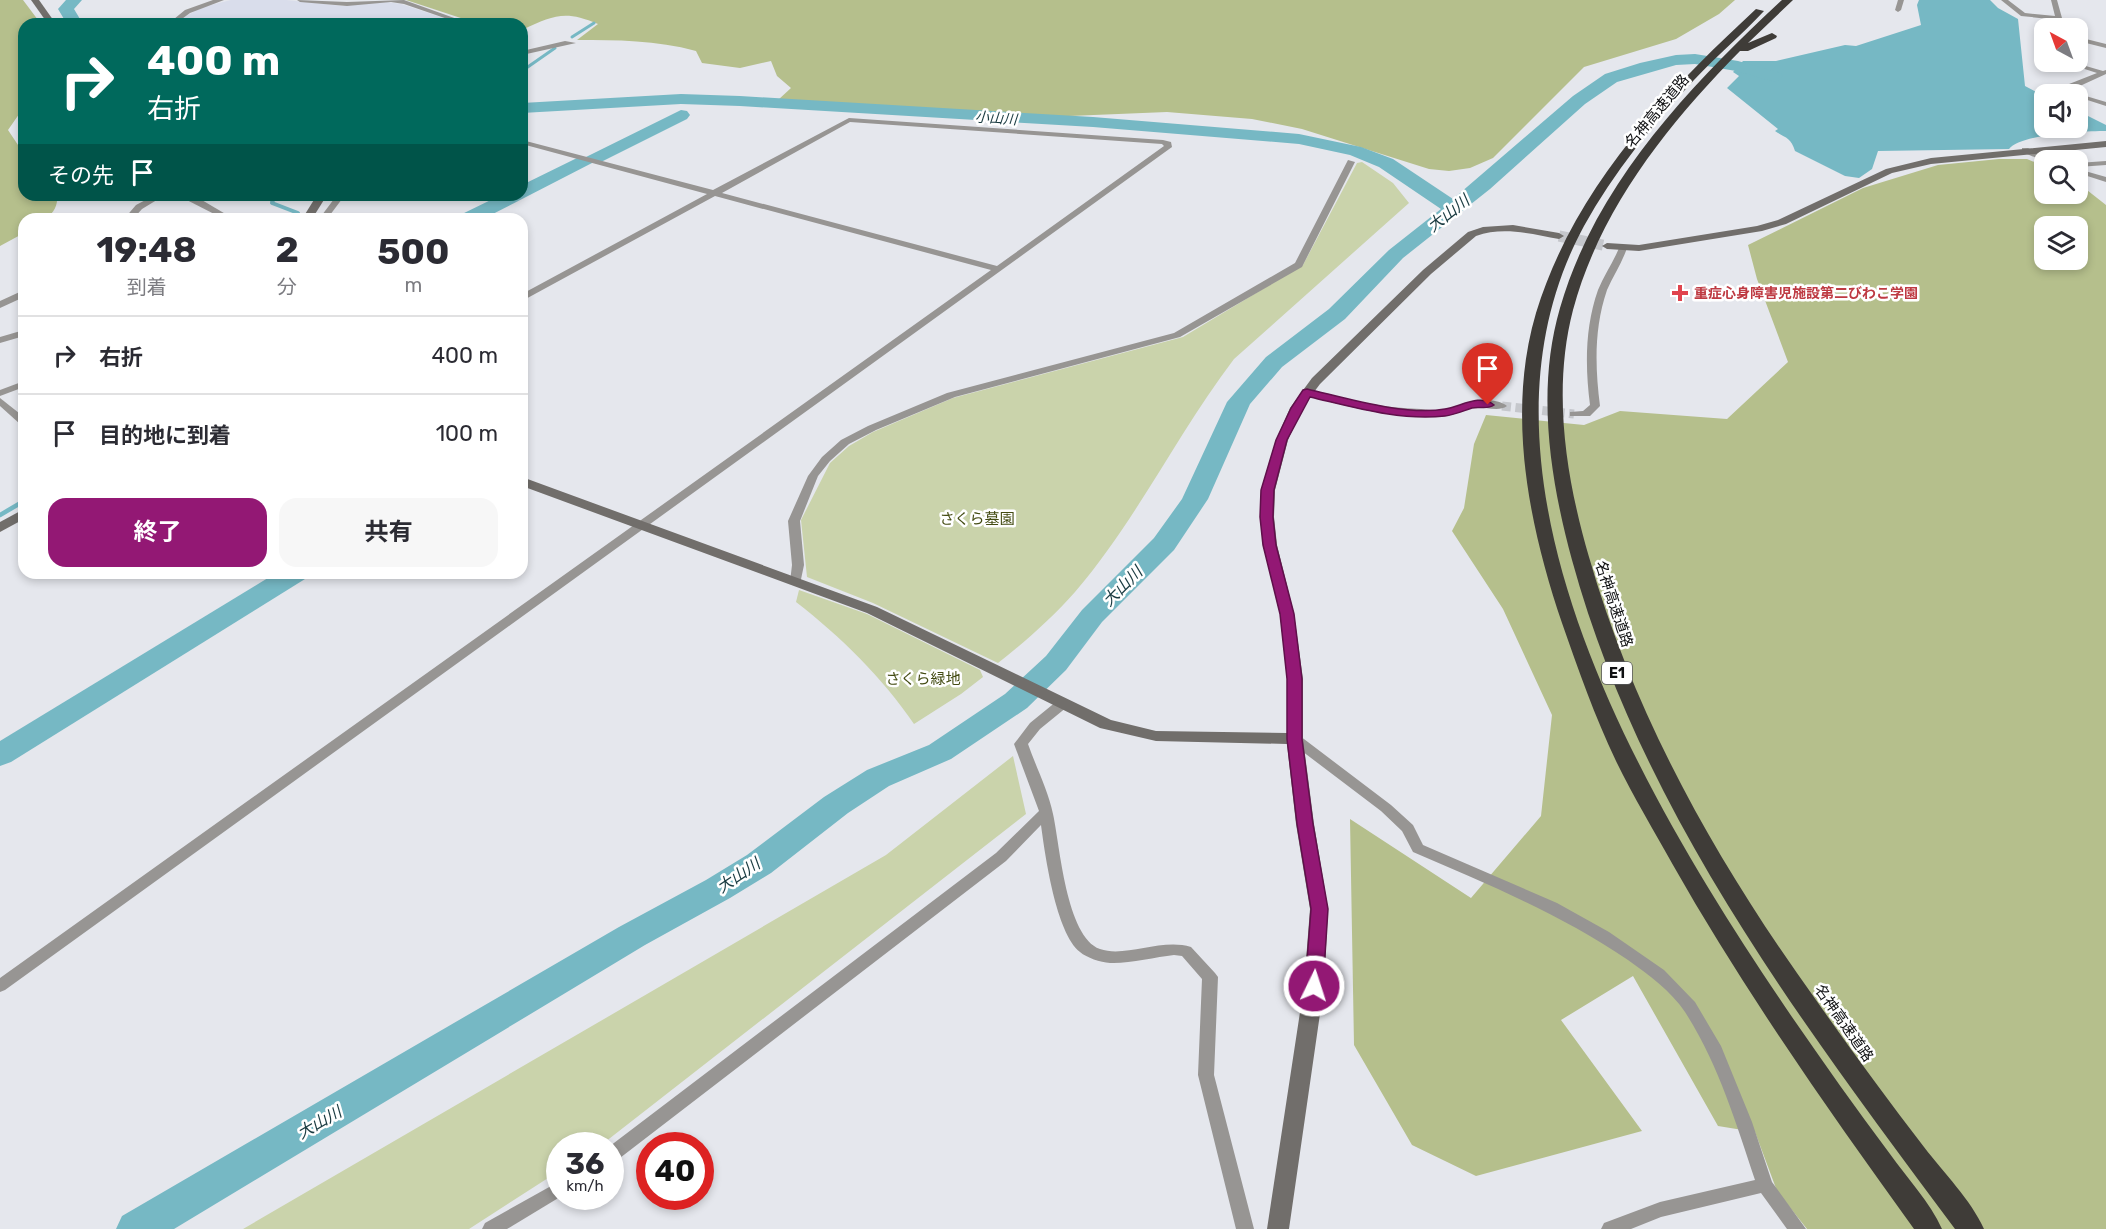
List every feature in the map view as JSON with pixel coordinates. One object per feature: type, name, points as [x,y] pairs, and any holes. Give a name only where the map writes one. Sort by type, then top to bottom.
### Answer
[{"type":"highway","points":[[1737,31],[1762,0]]},
{"type":"highway","name":"名神高速道路","points":[[1771,0],[1737,31],[1624,186],[1604,219],[1575,282],[1564,321],[1556,372],[1554,418],[1560,475],[1586,587],[1617,673],[1654,756],[1705,847],[1774,958],[1895,1128],[1971,1229]]},
{"type":"highway","name":"名神高速道路","points":[[1788,0],[1715,63],[1637,140],[1606,182],[1568,246],[1554,278],[1542,317],[1532,368],[1530,403],[1533,473],[1542,526],[1557,585],[1625,759],[1743,963],[1860,1136],[1929,1229]]},
{"type":"highway","points":[[1715,63],[1772,36]]},
{"type":"street","points":[[35,0],[48,18]]},
{"type":"street","points":[[177,18],[221,0]]},
{"type":"street","points":[[300,0],[340,4],[391,0],[405,2],[451,18]]},
{"type":"street","points":[[1898,10],[1901,0]]},
{"type":"street","points":[[2004,0],[2023,15],[2059,18],[2054,0]]},
{"type":"street","points":[[2088,42],[2106,46]]},
{"type":"street","points":[[528,51],[573,43]]},
{"type":"street","points":[[528,44],[538,48]]},
{"type":"street","points":[[2088,68],[2104,72]]},
{"type":"street","points":[[2076,84],[2104,72]]},
{"type":"street","points":[[2088,99],[2106,105]]},
{"type":"street","points":[[0,986],[1168,144],[1016,130],[849,120],[528,295]]},
{"type":"street","points":[[528,144],[999,268]]},
{"type":"street","points":[[1606,246],[1639,248],[1771,225],[1889,171],[1914,164],[2025,150],[2106,144]]},
{"type":"street","points":[[2025,150],[2034,154]]},
{"type":"street","points":[[796,582],[798,565],[794,521],[813,476],[826,459],[845,442],[872,428],[951,395],[1177,335],[1299,265],[1351,162]]},
{"type":"street","points":[[2088,164],[2106,163]]},
{"type":"street","points":[[2088,174],[2106,180]]},
{"type":"street","points":[[134,213],[150,201]]},
{"type":"street","points":[[197,201],[219,213]]},
{"type":"street","points":[[1278,1229],[1308,1031],[1319,909],[1305,824],[1295,739],[1294,679],[1287,614],[1270,545],[1266,517],[1268,490],[1281,440],[1296,408],[1307,393],[1362,333],[1427,272],[1472,234],[1483,230],[1513,228],[1558,236]]},
{"type":"street","points":[[1574,414],[1587,414],[1595,406],[1591,381],[1594,321],[1604,288],[1623,248]]},
{"type":"street","points":[[0,305],[18,296]]},
{"type":"street","points":[[0,340],[18,335]]},
{"type":"street","points":[[0,393],[18,386]]},
{"type":"street","points":[[1307,393],[1377,409],[1405,412],[1445,413],[1474,404],[1502,406]]},
{"type":"street","points":[[0,401],[18,417]]},
{"type":"street","points":[[0,418],[12,412]]},
{"type":"street","points":[[528,483],[872,610],[1106,724],[1156,736],[1295,739],[1377,801],[1408,828],[1418,848],[1552,908],[1604,936],[1659,974],[1689,1006],[1715,1052],[1744,1122],[1765,1185],[1797,1229]]},
{"type":"street","points":[[0,528],[18,517]]},
{"type":"street","points":[[1060,703],[1035,726],[1021,744],[1046,812],[1056,879],[1076,938],[1085,948],[1095,954],[1111,957],[1174,950],[1186,951],[1210,977],[1206,1075],[1245,1229]]},
{"type":"street","points":[[624,1145],[1001,857],[1046,812]]},
{"type":"street","points":[[1610,1229],[1659,1210],[1765,1185]]},
{"type":"street","points":[[491,1229],[546,1196]]},
{"type":"shaded area","points":[[231,0],[286,0],[343,6],[387,2],[401,4],[444,18],[182,18],[203,7]]},
{"type":"green space","points":[[0,0],[23,0],[36,18],[18,18],[18,116],[8,130],[18,145],[18,201],[57,202],[52,213],[18,213],[18,236],[0,246]]},
{"type":"green space","points":[[406,0],[1735,0],[1719,14],[1676,39],[1584,67],[1493,158],[1470,168],[1449,171],[1429,169],[1302,129],[1252,119],[1167,112],[1045,117],[778,100],[791,88],[777,76],[771,61],[740,68],[702,63],[696,51],[681,47],[636,41],[577,40],[598,24],[577,17],[560,16],[528,27],[528,18],[461,18]]},
{"type":"green space","points":[[1999,159],[2027,159],[2034,162],[2034,204],[2088,204],[2088,191],[2106,205],[2106,1229],[1807,1229],[1777,1191],[1755,1132],[1718,1126],[1633,976],[1561,1020],[1642,1131],[1476,1176],[1412,1145],[1354,1045],[1350,819],[1471,898],[1541,816],[1552,715],[1503,609],[1452,531],[1464,508],[1474,444],[1486,415],[1584,425],[1620,411],[1727,419],[1788,362],[1757,279],[1748,245],[1863,188],[1938,165]]},
{"type":"green space","name":"さくら墓園","points":[[1362,162],[1393,183],[1409,203],[1234,359],[1097,565],[1057,611],[998,663],[873,603],[807,577],[801,520],[830,463],[849,446],[873,432],[953,398],[1183,337],[1303,265],[1357,163]]},
{"type":"green space","name":"さくら緑地","points":[[799,590],[867,614],[980,670],[983,677],[914,724],[860,659],[796,602]]},
{"type":"green space","points":[[1013,756],[1026,814],[618,1132],[546,1132],[546,1179],[469,1229],[243,1229],[886,855]]},
{"type":"water","points":[[1919,0],[1990,0],[1998,8],[2018,19],[2025,86],[2034,91],[2035,138],[2015,144],[2009,149],[1878,151],[1872,169],[1859,178],[1845,176],[1795,151],[1790,140],[1775,131],[1778,129],[1727,88],[1739,76],[1733,72],[1743,61],[1776,61],[1845,45],[1856,46],[1921,25],[1917,5]]},
{"type":"water","points":[[2088,116],[2106,125],[2106,131],[2088,132]]},
{"type":"waterway","name":"小山川","points":[[71,18],[66,9],[74,0]]},
{"type":"waterway","points":[[572,37],[594,23]]},
{"type":"waterway","points":[[528,67],[555,48]]},
{"type":"waterway","name":"大山川","points":[[137,1229],[632,936],[718,889],[759,864],[836,805],[878,778],[940,752],[1016,701],[1056,663],[1092,616],[1164,544],[1195,499],[1239,402],[1274,362],[1337,314],[1396,254],[1483,185],[1579,100],[1611,78],[1640,68],[1676,60],[1695,59],[1738,66],[1775,77]]},
{"type":"waterway","name":"小山川","points":[[528,108],[681,99],[740,101],[1093,122],[1299,139],[1355,151],[1386,163],[1453,208]]},
{"type":"waterway","points":[[594,158],[681,115]]},
{"type":"waterway","points":[[528,189],[584,162]]},
{"type":"waterway","points":[[273,201],[272,203],[298,213]]},
{"type":"waterway","points":[[479,213],[504,201]]},
{"type":"waterway","points":[[0,515],[18,504]]},
{"type":"waterway","points":[[0,755],[285,579]]},
{"type":"tunnel","points":[[1559,236],[1607,246]]},
{"type":"tunnel","points":[[1502,406],[1574,414]]},
{"type":"place","name":"重症心身障害児施設第二びわこ学園","points":[[1680,293]]},
{"type":"route","points":[[1314,986],[1319,909],[1305,824],[1295,739],[1294,679],[1287,614],[1270,545],[1266,517],[1268,490],[1281,440],[1296,408],[1307,393],[1377,409],[1405,412],[1445,413],[1474,404],[1488,405]]}]
